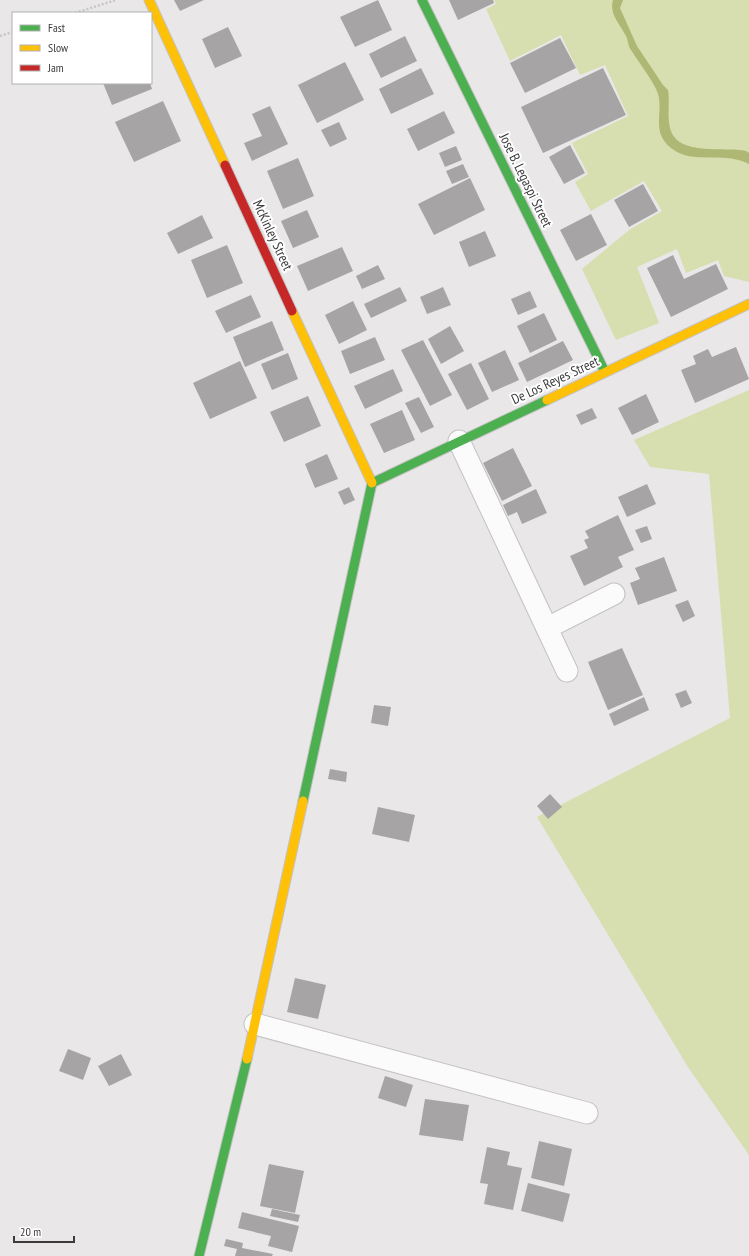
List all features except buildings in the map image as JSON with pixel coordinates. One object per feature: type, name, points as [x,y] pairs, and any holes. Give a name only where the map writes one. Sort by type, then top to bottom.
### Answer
[{"type":"street","name":"McKinley Street","points":[[149,0],[372,482]]},
{"type":"street","name":"Jose B. Legaspi Street","points":[[422,0],[604,372]]},
{"type":"street","name":"De Los Reyes Street","points":[[372,482],[749,304]]},
{"type":"street","points":[[459,441],[567,671]]},
{"type":"street","points":[[199,1256],[255,1024],[372,482]]},
{"type":"street","points":[[547,628],[614,594]]},
{"type":"street","points":[[255,1024],[587,1113]]},
{"type":"path","points":[[78,12],[116,0]]},
{"type":"path","points":[[0,36],[12,32]]},
{"type":"shaded area","points":[[494,0],[749,0],[749,282],[724,276],[718,260],[686,273],[677,249],[637,267],[659,323],[616,340],[582,269],[629,230],[662,211],[644,181],[591,211],[575,182],[588,174],[572,143],[628,116],[605,65],[580,75],[561,35],[510,61],[486,9],[496,4]]},
{"type":"shaded area","points":[[613,0],[623,0],[620,8],[637,46],[663,85],[668,90],[669,123],[674,137],[691,147],[746,151],[749,153],[749,164],[740,160],[685,155],[677,152],[662,138],[659,122],[659,97],[656,89],[630,48],[626,36],[616,19],[612,10]]},
{"type":"shaded area","points":[[749,390],[749,1155],[688,1067],[537,817],[730,718],[709,474],[650,467],[634,440]]},
{"type":"traffic: fast","points":[[422,0],[605,372]]},
{"type":"traffic: fast","points":[[372,483],[547,400]]},
{"type":"traffic: fast","points":[[303,801],[372,483]]},
{"type":"traffic: fast","points":[[199,1256],[247,1059]]},
{"type":"traffic: slow","points":[[149,0],[225,165]]},
{"type":"traffic: slow","points":[[547,400],[749,304]]},
{"type":"traffic: slow","points":[[292,311],[372,483]]},
{"type":"traffic: slow","points":[[247,1059],[303,801]]},
{"type":"traffic: jam","points":[[225,165],[292,311]]}]
